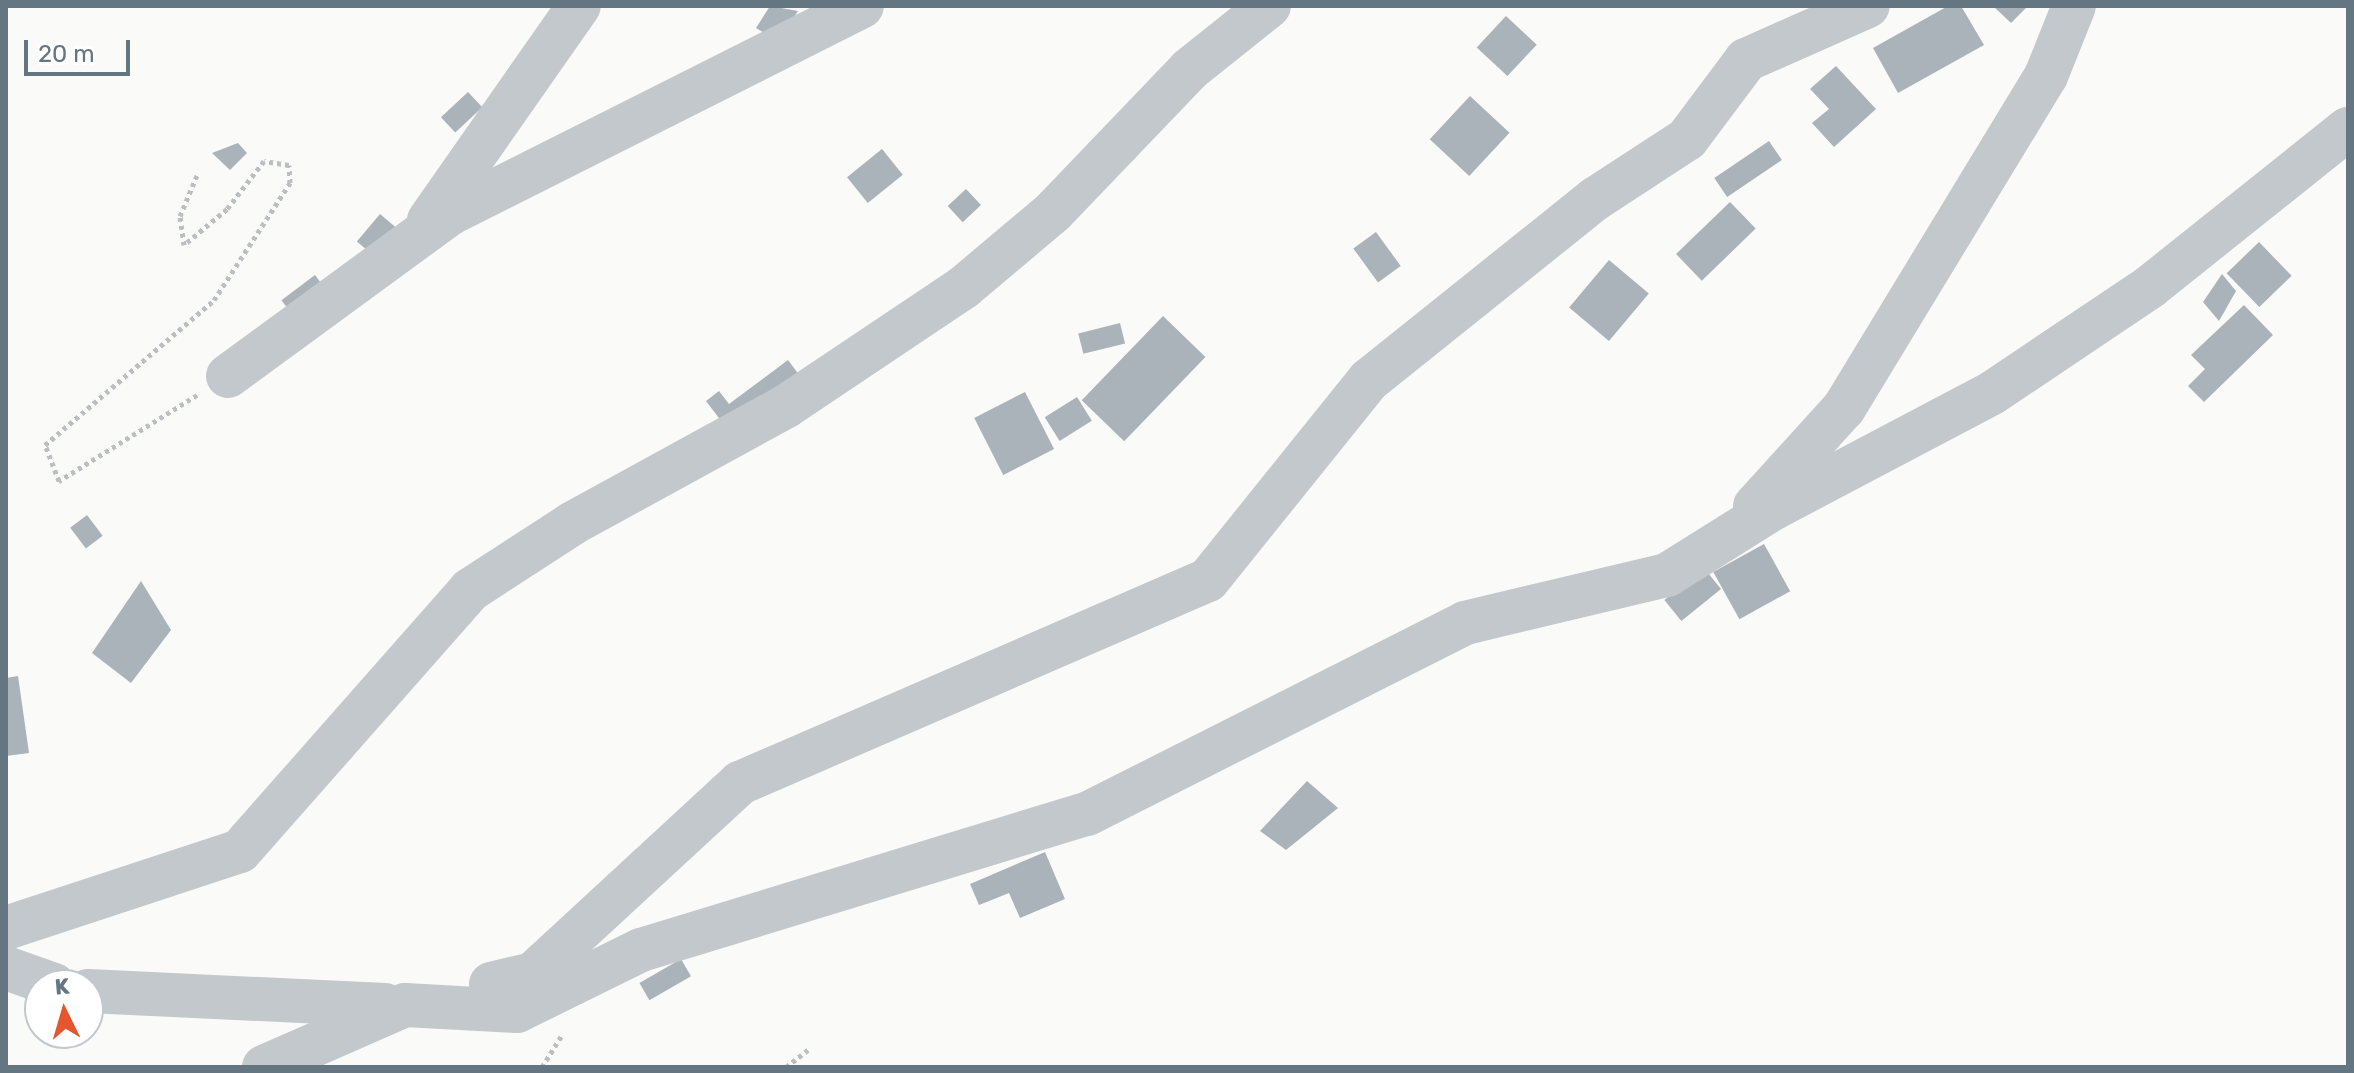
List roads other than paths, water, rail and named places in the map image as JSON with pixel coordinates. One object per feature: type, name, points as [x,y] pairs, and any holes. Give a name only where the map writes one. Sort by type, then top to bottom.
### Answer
[{"type":"street","points":[[418,236],[579,6]]},
{"type":"street","points":[[228,376],[449,214],[862,6]]},
{"type":"street","points":[[6,928],[240,851],[470,590],[573,523],[785,407],[964,287],[1053,212],[1190,69],[1269,6]]},
{"type":"street","points":[[264,1067],[405,1005],[533,974],[740,783],[1208,580],[1369,380],[1595,199],[1687,139],[1746,60],[1868,6]]},
{"type":"street","points":[[1727,538],[1844,408],[2046,76],[2074,6]]},
{"type":"street","points":[[104,992],[517,1011],[641,950],[1087,814],[1465,623],[1667,575],[1727,538],[1992,393],[2151,286],[2348,129]]}]
